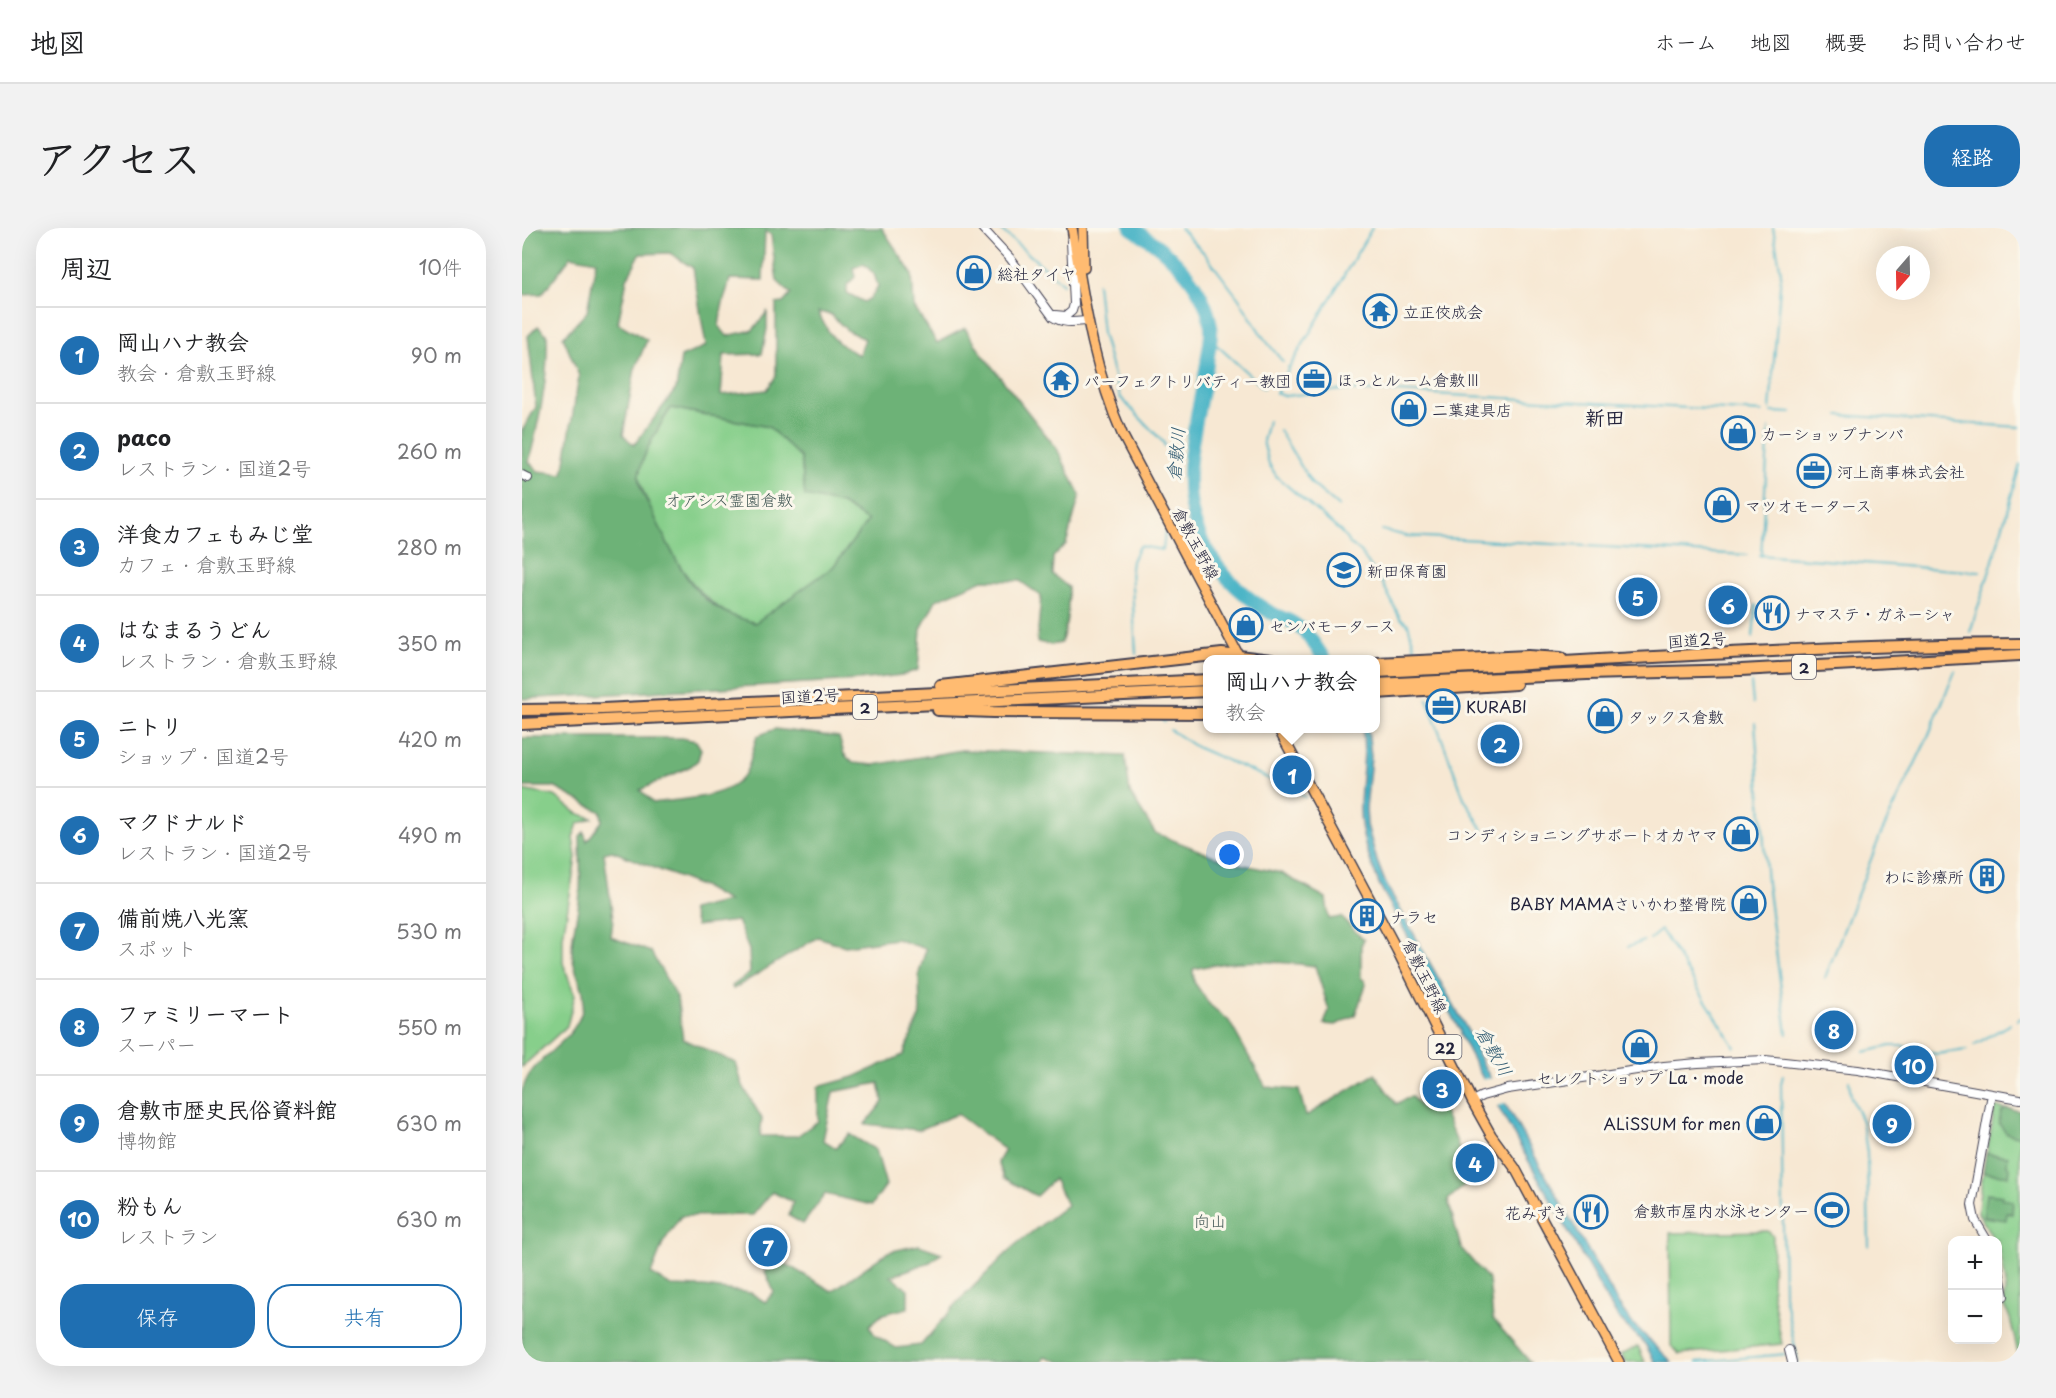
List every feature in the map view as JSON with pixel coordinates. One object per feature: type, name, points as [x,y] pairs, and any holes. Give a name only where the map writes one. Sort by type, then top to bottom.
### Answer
[{"type":"highway","points":[[2007,644],[2020,638]]},
{"type":"highway","name":"国道2号","points":[[1380,672],[1743,651],[2020,644]]},
{"type":"highway","name":"2","points":[[1212,655],[1228,655]]},
{"type":"highway","name":"2","points":[[872,696],[1203,656]]},
{"type":"highway","name":"2","points":[[1380,663],[1528,656],[1553,657],[1579,662]]},
{"type":"highway","name":"国道2号","points":[[1380,684],[1587,674],[1741,670],[2020,656]]},
{"type":"highway","name":"2","points":[[1380,693],[1560,681],[1587,674]]},
{"type":"highway","name":"国道2号","points":[[522,710],[602,709],[1203,680]]},
{"type":"highway","name":"国道2号","points":[[522,724],[1203,692]]},
{"type":"highway","name":"2","points":[[863,707],[989,712],[1203,713]]},
{"type":"main road","name":"倉敷玉野線","points":[[1072,228],[1087,321],[1109,404],[1123,436],[1239,655]]},
{"type":"main road","name":"倉敷玉野線","points":[[1083,228],[1084,303]]},
{"type":"main road","name":"倉敷玉野線","points":[[1280,733],[1401,957],[1472,1101],[1491,1135],[1515,1168],[1619,1362]]},
{"type":"street","points":[[982,228],[1010,258],[1048,312],[1058,320],[1087,321]]},
{"type":"street","points":[[1048,312],[1066,316],[1072,311],[1074,304],[1072,228]]},
{"type":"street","points":[[1472,1101],[1508,1089],[1664,1066],[1742,1060],[1804,1063],[1858,1070],[2020,1099]]},
{"type":"street","points":[[1985,1236],[1975,1220],[1972,1205],[1992,1094]]},
{"type":"street","points":[[2002,1286],[2004,1296]]},
{"type":"green space","points":[[522,228],[882,228],[912,274],[914,307],[937,343],[965,328],[982,354],[1057,449],[1080,495],[1066,544],[1053,557],[1052,574],[1068,587],[1068,615],[1061,643],[1051,645],[1037,642],[1041,596],[1020,581],[983,580],[936,600],[921,629],[918,670],[902,675],[859,680],[522,699],[522,431],[536,407],[528,336],[538,326],[547,335],[542,399],[529,462],[538,471],[563,474],[579,376],[563,337],[587,312],[596,261],[571,256],[542,294],[522,295]],"holes":[[[765,231],[771,235],[777,281],[791,294],[783,303],[776,304],[776,376],[767,390],[721,395],[724,355],[762,354],[767,329],[767,312],[753,330],[727,336],[719,326],[730,279],[763,280]],[[670,253],[693,268],[706,346],[681,357],[676,389],[634,445],[623,435],[635,369],[647,340],[618,323],[627,279],[640,254]],[[864,264],[874,274],[878,286],[871,298],[864,302],[847,293],[847,285],[855,277],[853,268]],[[818,312],[830,314],[848,331],[865,339],[859,355],[838,343],[829,333]],[[671,408],[769,427],[801,458],[805,496],[842,504],[868,521],[833,567],[755,623],[735,617],[715,607],[692,585],[674,557],[641,489],[639,479],[641,467],[647,449]]]},
{"type":"green space","name":"オアシス霊園倉敷","points":[[671,408],[769,427],[801,458],[805,496],[842,504],[868,521],[833,567],[755,623],[725,612],[700,592],[666,542],[642,489],[639,475],[647,449]]},
{"type":"green space","name":"向山","points":[[775,729],[839,737],[844,754],[853,763],[874,765],[962,750],[1125,756],[1130,793],[1155,833],[1226,861],[1281,873],[1326,898],[1329,919],[1341,917],[1364,940],[1361,945],[1361,978],[1366,985],[1355,1015],[1336,1025],[1324,1024],[1329,1010],[1315,966],[1269,962],[1224,963],[1193,969],[1194,982],[1210,1005],[1229,1021],[1266,1087],[1299,1090],[1306,1116],[1375,1074],[1396,1104],[1411,1096],[1424,1111],[1441,1105],[1456,1140],[1469,1181],[1448,1200],[1461,1248],[1489,1280],[1493,1319],[1530,1362],[1061,1362],[1045,1356],[1042,1362],[522,1362],[522,1093],[532,1071],[568,1035],[581,1014],[583,992],[572,952],[580,892],[580,836],[584,832],[587,841],[602,821],[601,812],[554,787],[522,787],[522,738],[682,738],[696,741],[701,749],[698,760],[691,766],[640,790],[653,803],[691,799],[729,788],[746,772],[757,736]],"holes":[[[612,851],[705,888],[728,901],[691,910],[696,926],[737,921],[749,950],[750,973],[732,986],[733,989],[818,937],[845,946],[896,939],[926,949],[919,973],[920,1015],[903,1055],[854,1077],[818,1087],[818,1121],[797,1136],[760,1136],[762,1119],[742,1084],[736,1063],[683,1039],[677,998],[651,952],[611,937],[613,919],[604,853]],[[879,1083],[883,1102],[865,1124],[919,1130],[957,1114],[1005,1150],[998,1162],[1004,1178],[1036,1196],[1054,1179],[1067,1205],[1015,1245],[958,1302],[921,1345],[896,1348],[875,1335],[869,1326],[883,1314],[908,1308],[908,1289],[891,1276],[930,1262],[942,1253],[919,1245],[888,1252],[832,1291],[786,1264],[765,1271],[774,1292],[765,1302],[751,1293],[704,1287],[671,1286],[651,1274],[664,1241],[681,1216],[753,1215],[772,1192],[793,1202],[789,1216],[803,1224],[825,1194],[872,1205],[886,1185],[876,1150],[849,1134],[836,1148],[823,1140],[833,1092]]]},
{"type":"green space","points":[[522,790],[555,796],[577,813],[592,818],[578,824],[573,837],[576,857],[563,937],[563,963],[575,995],[567,1026],[522,1067]]},
{"type":"green space","points":[[1995,1107],[2020,1111],[2020,1362],[2010,1318],[2003,1305],[2006,1283],[2002,1262],[2002,1236],[1992,1236],[1978,1213]]},
{"type":"green space","points":[[2006,1108],[2020,1111],[2020,1137],[2007,1133],[1999,1124],[2001,1112]]},
{"type":"green space","points":[[1986,1153],[2008,1156],[2009,1176],[1983,1172]]},
{"type":"green space","points":[[1986,1194],[2003,1196],[2002,1199],[2013,1201],[2012,1214],[2007,1213],[2006,1220],[1983,1217]]},
{"type":"green space","points":[[1768,1231],[1773,1236],[1772,1292],[1782,1344],[1680,1354],[1671,1346],[1670,1233]]},
{"type":"green space","points":[[1638,1346],[1645,1362],[1626,1362],[1621,1354]]},
{"type":"water","points":[[1362,733],[1368,733],[1371,756],[1366,809],[1367,825],[1385,882],[1474,1042],[1490,1077],[1619,1305],[1632,1323],[1672,1362],[1655,1362],[1645,1344],[1620,1320],[1610,1305],[1497,1105],[1460,1031],[1380,886],[1366,848],[1360,819],[1364,749]]},
{"type":"pier","points":[[1494,1078],[1508,1103],[1494,1107],[1480,1080]]},
{"type":"waterway","points":[[999,228],[1063,284]]},
{"type":"waterway","name":"倉敷川","points":[[1131,228],[1171,257],[1193,282],[1201,296],[1211,327],[1189,467],[1191,509],[1197,529],[1210,555],[1237,588],[1271,613],[1300,628],[1322,655]]},
{"type":"waterway","points":[[1180,228],[1205,254],[1283,362]]},
{"type":"waterway","points":[[1289,368],[1372,228]]},
{"type":"waterway","points":[[1770,410],[1781,273],[1773,228]]},
{"type":"waterway","points":[[1097,283],[1102,333],[1120,397],[1164,443],[1164,446]]},
{"type":"waterway","points":[[1210,339],[1264,388]]},
{"type":"waterway","points":[[1276,394],[1288,367]]},
{"type":"waterway","points":[[1276,393],[1285,396],[1343,390],[1377,391],[1762,412]]},
{"type":"waterway","points":[[1771,412],[1792,413]]},
{"type":"waterway","points":[[1839,415],[2020,427]]},
{"type":"waterway","points":[[1268,421],[1263,441],[1269,464],[1277,477],[1359,550],[1383,584],[1400,618],[1408,624],[1416,652]]},
{"type":"waterway","points":[[1761,556],[1769,428]]},
{"type":"waterway","points":[[1279,430],[1312,484],[1339,507]]},
{"type":"waterway","points":[[1970,632],[2020,465]]},
{"type":"waterway","points":[[1382,530],[1407,536],[1747,555]]},
{"type":"waterway","points":[[1136,654],[1132,561],[1139,546],[1163,550],[1165,532]]},
{"type":"waterway","points":[[1759,555],[1980,572]]},
{"type":"waterway","points":[[1753,637],[1756,605]]},
{"type":"waterway","points":[[1825,978],[1880,836],[1927,739],[1955,671]]},
{"type":"waterway","points":[[1751,683],[1753,703]]},
{"type":"waterway","points":[[1427,699],[1464,798],[1483,830]]},
{"type":"waterway","points":[[1161,718],[1164,722]]},
{"type":"waterway","points":[[1755,723],[1767,883],[1787,1034]]},
{"type":"waterway","points":[[1170,730],[1196,747],[1305,797]]},
{"type":"waterway","points":[[1650,939],[1661,930],[1735,1047]]},
{"type":"waterway","points":[[1628,947],[1644,941]]},
{"type":"waterway","points":[[1974,1045],[2010,1024]]},
{"type":"waterway","points":[[1864,1052],[1890,1046],[1902,1046],[1936,1054],[1967,1050]]},
{"type":"waterway","points":[[1783,1075],[1781,1084],[1784,1295],[1798,1362]]},
{"type":"waterway","points":[[1849,1081],[1851,1097],[1862,1121],[1867,1152],[1869,1246]]},
{"type":"waterway","points":[[1697,1362],[1787,1354]]},
{"type":"place","name":"総社タイヤ","points":[[974,273]]},
{"type":"place","name":"立正佼成会","points":[[1380,311]]},
{"type":"place","name":"ほっとルーム倉敷Ⅲ","points":[[1314,379]]},
{"type":"place","name":"パーフェクトリバティー教団","points":[[1061,380]]},
{"type":"place","name":"二葉建具店","points":[[1409,409]]},
{"type":"place","name":"カーショップナンバ","points":[[1738,433]]},
{"type":"place","name":"河上商事株式会社","points":[[1814,471]]},
{"type":"place","name":"マツオモータース","points":[[1722,505]]},
{"type":"place","name":"新田保育園","points":[[1344,570]]},
{"type":"place","name":"ニトリ","points":[[1638,597]]},
{"type":"place","name":"マクドナルド","points":[[1728,605]]},
{"type":"place","name":"ナマステ・ガネーシャ","points":[[1772,613]]},
{"type":"place","name":"センバモータース","points":[[1246,625]]},
{"type":"place","name":"KURABI","points":[[1443,706]]},
{"type":"place","name":"タックス倉敷","points":[[1605,716]]},
{"type":"place","name":"paco","points":[[1500,744]]},
{"type":"place","name":"岡山ハナ教会","points":[[1292,775]]},
{"type":"place","name":"コンディショニングサポートオカヤマ","points":[[1741,834]]},
{"type":"place","name":"わに診療所","points":[[1987,876]]},
{"type":"place","name":"BABY MAMAさいかわ整骨院","points":[[1749,903]]},
{"type":"place","name":"ナラセ","points":[[1367,916]]},
{"type":"place","name":"ファミリーマート","points":[[1834,1030]]},
{"type":"place","name":"セレクトショップ La・mode","points":[[1640,1047]]},
{"type":"place","name":"粉もん","points":[[1914,1065]]},
{"type":"place","name":"洋食カフェもみじ堂","points":[[1442,1089]]},
{"type":"place","name":"ALiSSUM for men","points":[[1764,1123]]},
{"type":"place","name":"倉敷市歴史民俗資料館","points":[[1892,1124]]},
{"type":"place","name":"はなまるうどん","points":[[1475,1163]]},
{"type":"place","name":"倉敷市屋内水泳センター","points":[[1832,1210]]},
{"type":"place","name":"花みずき","points":[[1591,1212]]},
{"type":"place","name":"備前焼八光窯","points":[[768,1247]]},
{"type":"district","name":"新田","points":[[1605,417]]}]
